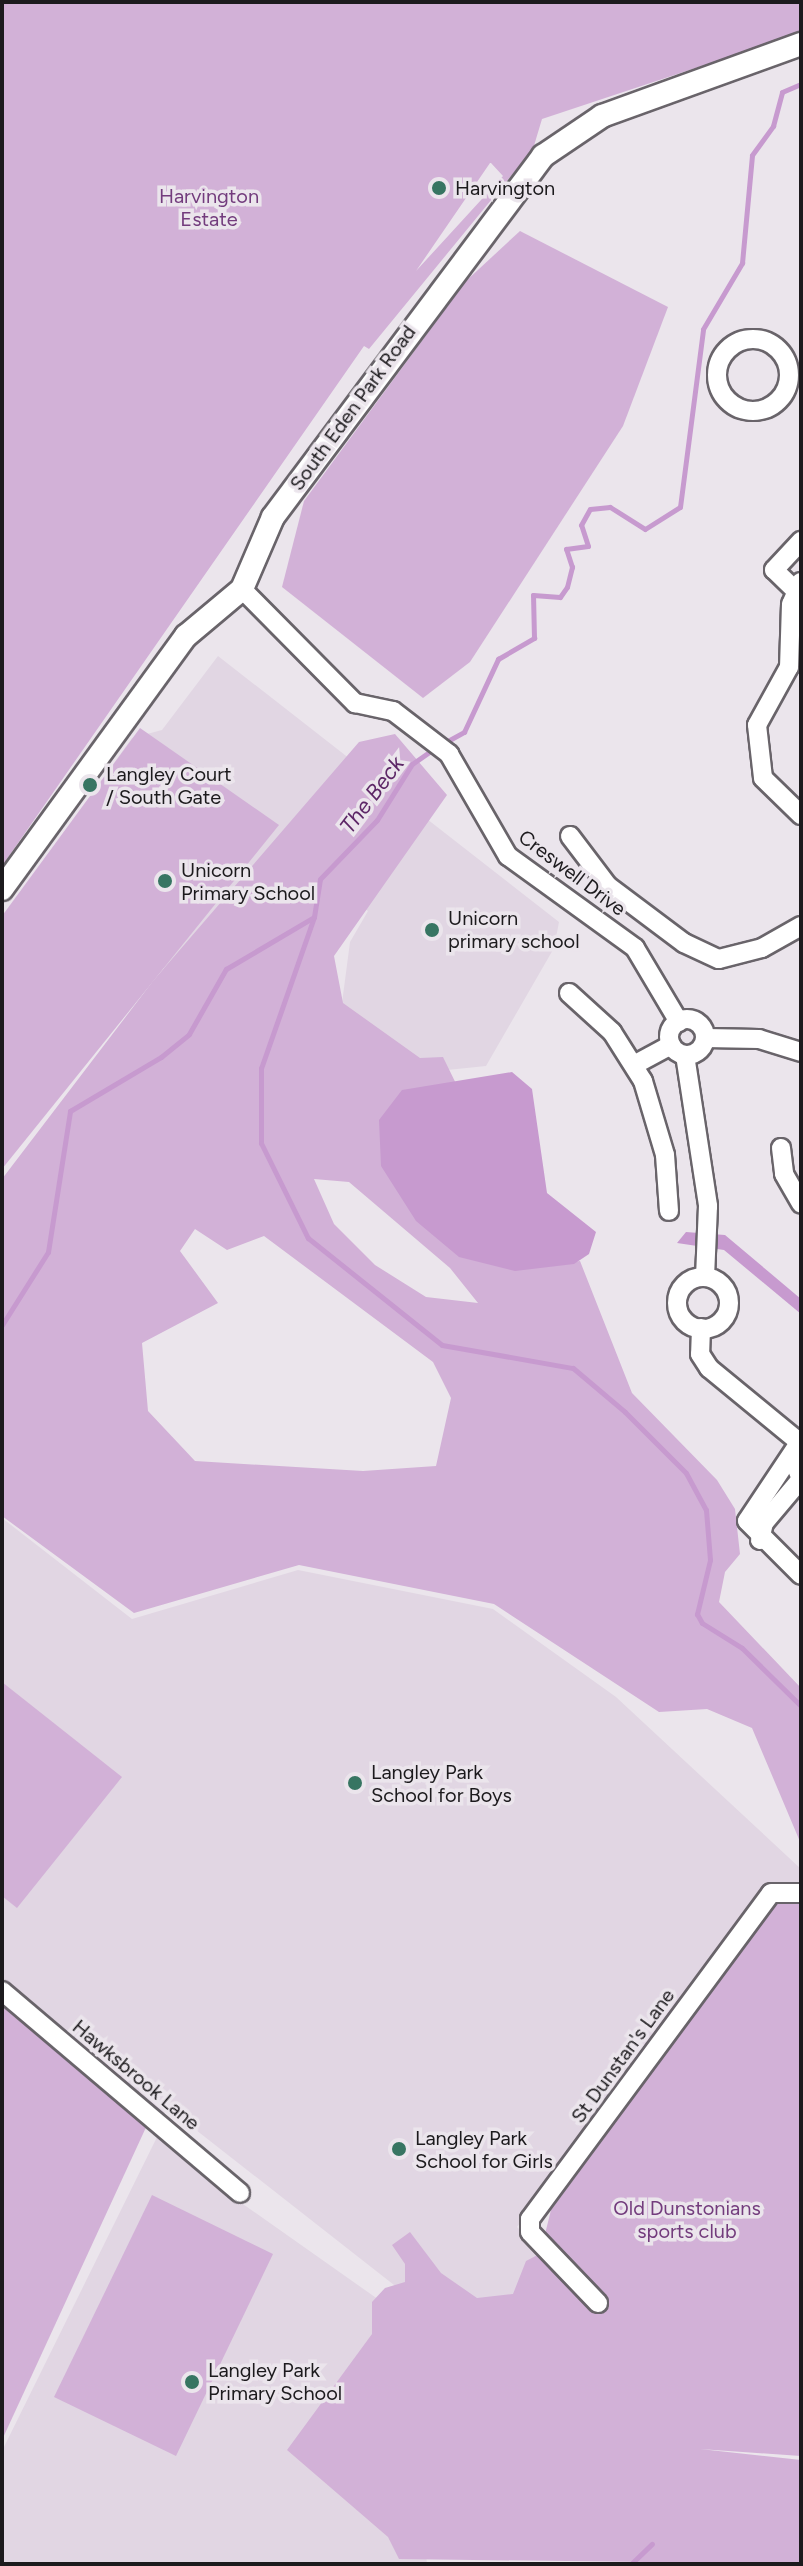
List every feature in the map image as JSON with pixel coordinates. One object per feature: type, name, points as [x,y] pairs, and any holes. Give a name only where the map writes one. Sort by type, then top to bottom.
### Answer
[{"type":"main road","name":"South Eden Park Road","points":[[2,889],[186,636],[242,589],[273,517],[557,143],[602,116],[801,44]]},
{"type":"street","points":[[761,339],[778,350],[796,381],[779,400],[745,411],[719,392],[716,372],[737,343],[761,339]]},
{"type":"street","points":[[801,541],[774,570],[798,586],[789,667],[757,725],[763,778],[801,815]]},
{"type":"street","name":"Creswell Drive","points":[[242,589],[355,703],[393,711],[449,754],[508,856],[647,963],[679,1022]]},
{"type":"street","points":[[570,836],[608,886],[684,943],[719,959],[762,948],[801,926]]},
{"type":"street","points":[[569,993],[612,1032],[634,1065],[661,1136],[669,1211]]},
{"type":"street","points":[[705,1277],[707,1241],[678,1050],[679,1022],[699,1024],[706,1038]]},
{"type":"street","points":[[634,1065],[678,1050],[698,1052],[706,1038]]},
{"type":"street","points":[[706,1038],[765,1040],[801,1052]]},
{"type":"street","points":[[781,1148],[784,1174],[801,1203]]},
{"type":"street","points":[[705,1277],[725,1289],[729,1306],[722,1322],[701,1328],[682,1317],[677,1302],[688,1282],[705,1277]]},
{"type":"street","points":[[701,1328],[700,1354],[709,1368],[798,1447],[801,1479],[764,1523],[760,1540],[801,1575]]},
{"type":"street","name":"St Dunstan's Lane","points":[[598,2303],[530,2232],[530,2219],[771,1893],[801,1893]]},
{"type":"street","name":"Hawksbrook Lane","points":[[2,1991],[240,2193]]},
{"type":"shaded area","name":"Unicorn Primary School","points":[[218,656],[559,922],[554,948],[486,1066],[418,1073],[342,1003],[350,942],[368,911],[293,859],[176,978],[41,864],[132,738],[162,730]]},
{"type":"shaded area","points":[[512,1072],[532,1089],[547,1193],[596,1232],[589,1254],[574,1264],[515,1271],[459,1257],[416,1221],[381,1166],[379,1120],[402,1090]]},
{"type":"shaded area","points":[[686,1232],[725,1235],[801,1299],[801,1314],[724,1250],[677,1243]]},
{"type":"shaded area","name":"Langley Park School for Boys","points":[[2,1518],[132,1619],[298,1570],[493,1609],[616,1697],[801,1869],[801,1884],[787,1883],[517,2227],[579,2291],[463,2339],[168,2108],[157,2126],[2,1989]]},
{"type":"shaded area","name":"Langley Park Primary School","points":[[160,2131],[240,2202],[399,2314],[427,2564],[2,2564],[2,2451]]},
{"type":"green space","name":"Harvington Estate","points":[[2,2],[801,2],[801,33],[542,119],[533,149],[369,349],[364,346],[2,866]],"holes":[[[490,163],[503,176],[416,271]]]},
{"type":"green space","points":[[520,231],[668,307],[623,426],[470,662],[423,698],[282,587],[304,501],[466,281]]},
{"type":"green space","points":[[140,728],[279,825],[2,1169],[2,916]]},
{"type":"green space","points":[[395,734],[447,795],[334,956],[343,1003],[420,1058],[443,1057],[545,1266],[580,1261],[632,1393],[717,1480],[735,1509],[740,1554],[725,1572],[719,1602],[801,1688],[801,1844],[752,1728],[707,1709],[659,1712],[494,1604],[299,1565],[134,1613],[2,1516],[2,1179],[153,981],[359,742]],"holes":[[[314,1179],[349,1182],[450,1268],[478,1303],[426,1297],[375,1265],[334,1224]],[[195,1229],[227,1250],[264,1236],[433,1362],[451,1398],[436,1466],[363,1471],[195,1461],[148,1411],[142,1343],[218,1303],[180,1251]]]},
{"type":"green space","points":[[2,1682],[122,1777],[17,1908],[2,1896]]},
{"type":"green space","name":"Old Dunstonians sports club","points":[[783,1894],[801,1894],[801,2456],[700,2449],[801,2460],[801,2564],[399,2559],[388,2537],[287,2450],[372,2334],[372,2302],[385,2288],[405,2282],[405,2264],[392,2245],[410,2232],[441,2273],[477,2298],[513,2294],[526,2261],[551,2248],[545,2234],[551,2210]]},
{"type":"green space","points":[[2,2006],[148,2123],[2,2440]]},
{"type":"green space","points":[[152,2195],[273,2254],[176,2456],[54,2397]]},
{"type":"waterway","name":"The Beck","points":[[444,743],[464,732],[498,659],[534,638],[533,595],[560,597],[567,587],[572,567],[566,549],[588,546],[581,525],[590,509],[610,507],[645,529],[680,507],[703,329],[742,263],[752,155],[773,126],[782,92],[801,84]]},
{"type":"waterway","name":"The Beck","points":[[2,1325],[48,1252],[70,1111],[161,1057],[189,1034],[226,969],[314,917],[320,879],[377,820],[412,764],[435,748]]},
{"type":"waterway","points":[[314,917],[261,1068],[261,1143],[308,1238],[442,1345],[573,1368],[625,1412],[686,1473],[706,1510],[710,1560],[697,1614],[702,1623],[742,1648],[801,1706]]},
{"type":"waterway","points":[[631,2564],[652,2544]]},
{"type":"place","name":"Harvington","points":[[439,188]]},
{"type":"place","name":"Langley Court / South Gate","points":[[90,785]]},
{"type":"place","name":"Unicorn Primary School","points":[[165,881]]},
{"type":"place","name":"Unicorn primary school","points":[[432,930]]},
{"type":"place","name":"Langley Park School for Boys","points":[[355,1783]]},
{"type":"place","name":"Langley Park School for Girls","points":[[399,2149]]},
{"type":"place","name":"Langley Park Primary School","points":[[192,2382]]}]
